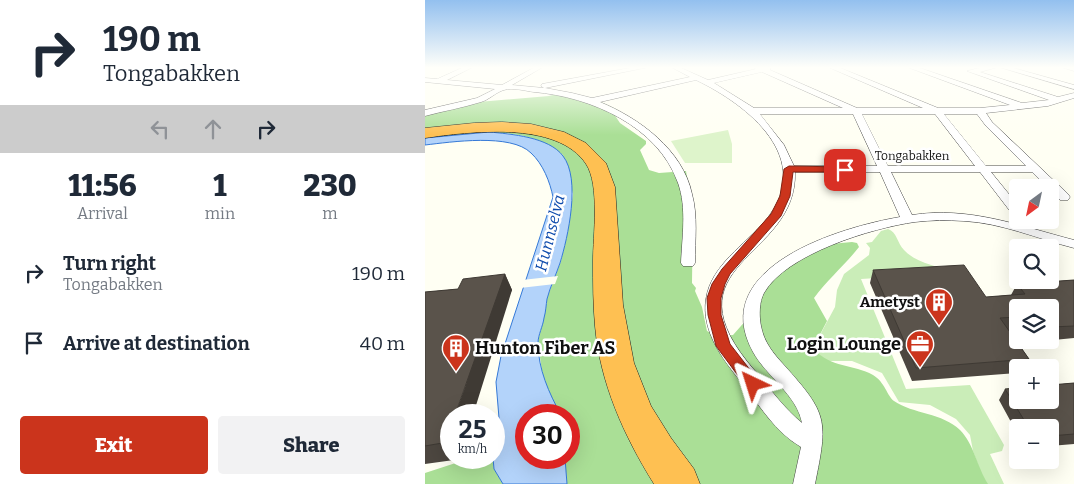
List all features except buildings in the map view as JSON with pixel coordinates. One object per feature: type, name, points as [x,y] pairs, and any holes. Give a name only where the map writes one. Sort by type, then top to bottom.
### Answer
[{"type":"highway","points":[[425,133],[478,128],[532,130],[573,142],[584,149],[597,162],[602,172],[604,187],[611,326],[617,365],[625,389],[644,431],[656,452],[679,484]]},
{"type":"street","points":[[425,113],[476,101],[498,90]]},
{"type":"street","points":[[537,90],[557,92],[591,101],[653,138],[678,170],[684,186],[687,202],[688,263]]},
{"type":"street","points":[[591,101],[651,90]]},
{"type":"street","points":[[717,90],[753,111],[772,133],[789,169],[785,196],[776,216],[726,272],[718,284],[714,298],[714,315],[723,346],[734,362],[786,424],[798,435],[813,442]]},
{"type":"street","points":[[809,90],[856,110],[908,219]]},
{"type":"street","points":[[887,90],[937,110],[1009,202]]},
{"type":"street","points":[[975,90],[1025,107]]},
{"type":"street","points":[[1027,90],[1059,100]]},
{"type":"street","points":[[753,111],[980,111],[1025,107],[1074,95]]},
{"type":"street","points":[[980,111],[989,124],[1064,197]]},
{"type":"street","name":"Tongabakken","points":[[789,169],[1036,169]]},
{"type":"street","points":[[804,484],[813,442],[813,426],[809,410],[763,354],[753,330],[752,308],[757,291],[778,268],[807,252],[839,238],[908,219],[966,217],[1009,224]]},
{"type":"street","points":[[1036,229],[1074,244]]},
{"type":"green space","points":[[563,92],[599,101],[618,110],[614,114],[620,123],[646,141],[646,144],[640,150],[649,170],[659,173],[686,171],[693,210],[692,283],[696,288],[695,291],[702,307],[707,331],[719,336],[733,335],[748,318],[767,279],[788,256],[796,252],[831,244],[857,243],[859,247],[814,298],[827,321],[814,349],[827,360],[873,375],[880,381],[894,401],[910,409],[953,424],[969,442],[988,484],[567,484],[566,469],[580,469],[580,404],[555,404],[549,394],[542,372],[538,342],[547,298],[561,261],[573,194],[563,155],[548,145],[532,138],[515,134],[478,133],[425,138],[425,115],[478,102],[549,96]]},
{"type":"green space","points":[[728,130],[732,144],[732,163],[685,163],[671,141]]},
{"type":"green space","points":[[888,229],[895,235],[904,250],[915,258],[927,264],[954,271],[943,274],[861,279],[906,389],[970,385],[1004,445],[1002,451],[990,454],[1004,484],[985,484],[973,451],[970,435],[956,419],[930,405],[899,402],[882,373],[852,361],[826,361],[813,348],[835,307],[837,290],[844,274],[869,255],[870,248],[866,243],[872,242],[881,231]]},
{"type":"green space","points":[[440,468],[494,469],[503,484],[425,484],[425,473]]},
{"type":"water","name":"Hunnselva","points":[[489,132],[529,138],[557,150],[563,156],[568,166],[572,193],[569,224],[560,263],[547,299],[538,343],[538,353],[545,380],[555,404],[515,404],[515,469],[566,469],[567,484],[503,484],[494,469],[505,469],[505,404],[498,404],[496,382],[501,356],[553,197],[548,179],[531,153],[522,147],[510,143],[480,140],[425,145],[425,138]]},
{"type":"pier","points":[[558,276],[555,284],[520,288],[522,280]]},
{"type":"place","name":"Ametyst","points":[[939,326]]},
{"type":"place","name":"Login Lounge","points":[[920,368]]},
{"type":"place","name":"Hunton Fiber AS","points":[[456,372]]},
{"type":"route","points":[[753,384],[723,346],[714,315],[714,298],[718,284],[726,272],[776,216],[785,196],[789,169],[845,170]]}]
